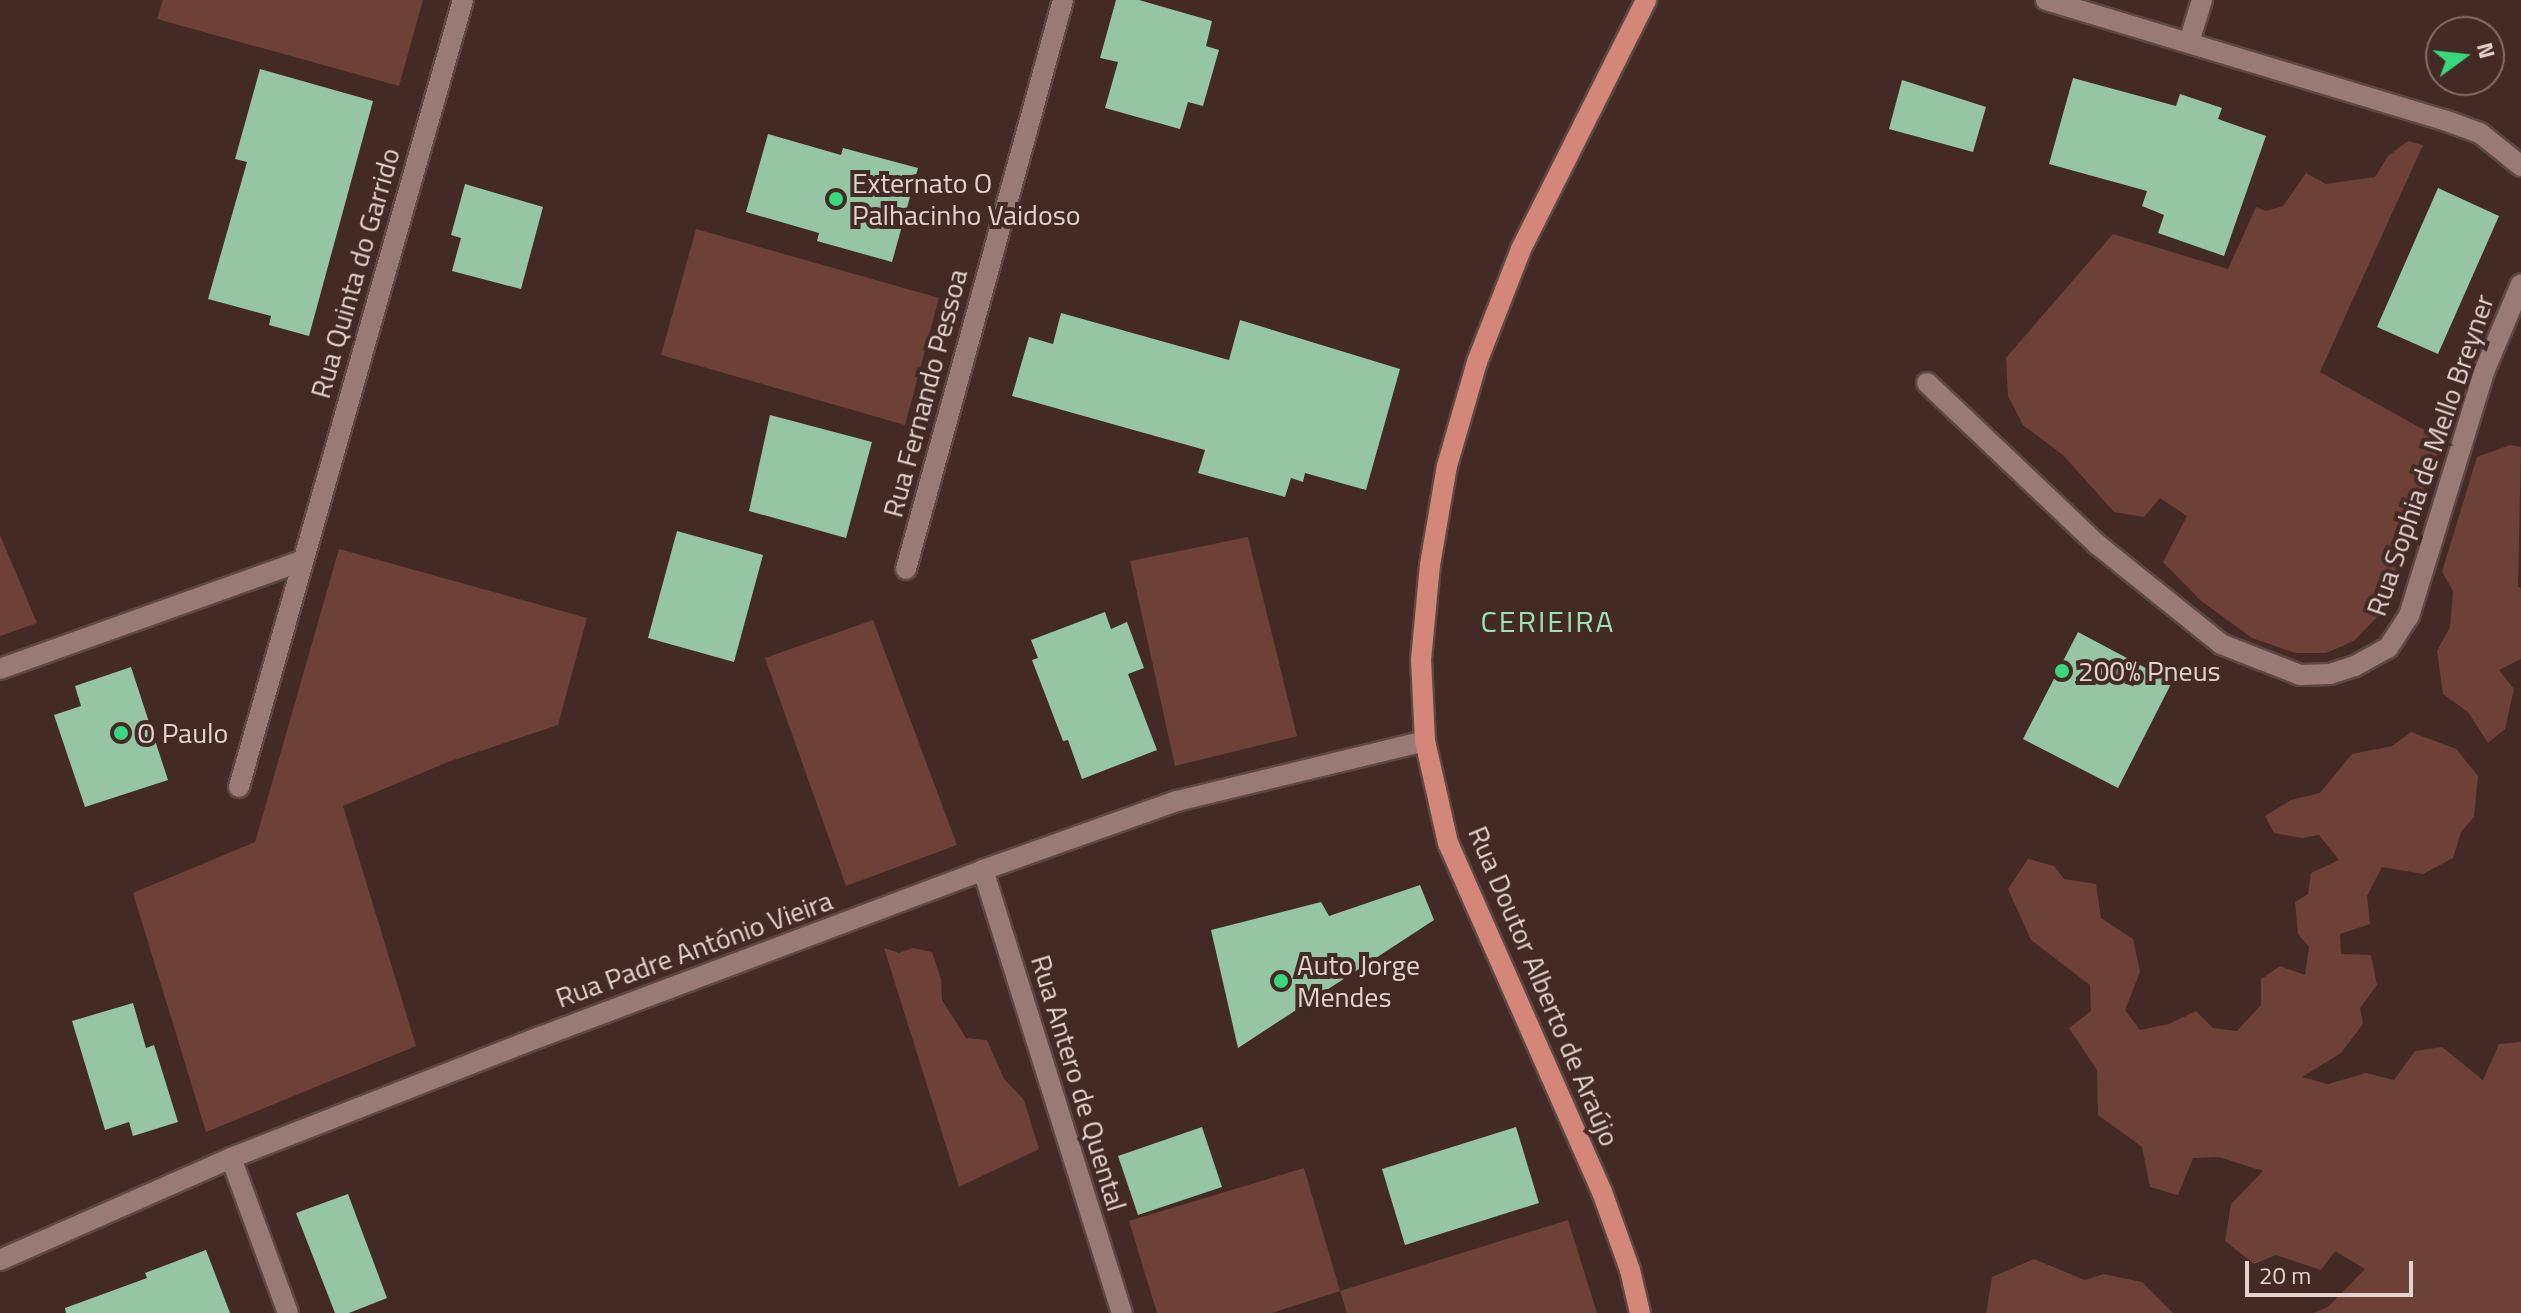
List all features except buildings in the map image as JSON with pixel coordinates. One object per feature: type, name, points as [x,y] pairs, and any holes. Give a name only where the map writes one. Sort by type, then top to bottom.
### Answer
[{"type":"main road","name":"Rua Doutor Alberto de Araújo","points":[[1640,1313],[1630,1270],[1602,1192],[1448,843],[1425,741],[1421,660],[1430,565],[1447,466],[1477,362],[1521,249],[1646,0]]},
{"type":"street","name":"Rua Quinta do Garrido","points":[[239,787],[463,0]]},
{"type":"street","name":"Rua Fernando Pessoa","points":[[906,569],[1063,0]]},
{"type":"street","points":[[2046,0],[2480,133],[2521,166]]},
{"type":"street","points":[[2189,42],[2202,0]]},
{"type":"street","name":"Rua Sophia de Mello Breyner","points":[[1927,383],[2098,545],[2221,644],[2300,675],[2330,674],[2355,666],[2388,648],[2409,616],[2480,386],[2521,284]]},
{"type":"street","points":[[0,669],[301,561]]},
{"type":"street","name":"Rua Padre António Vieira","points":[[0,1260],[231,1158],[537,1038],[983,870],[1177,801],[1425,741]]},
{"type":"street","name":"Rua Antero de Quental","points":[[983,870],[1122,1313]]},
{"type":"street","points":[[231,1158],[288,1313]]},
{"type":"shaded area","points":[[163,0],[423,0],[399,86],[157,19]]},
{"type":"shaded area","points":[[2408,141],[2423,145],[2320,372],[2442,440],[2394,580],[2377,617],[2354,641],[2326,653],[2295,653],[2252,638],[2200,600],[2163,562],[2187,516],[2160,498],[2144,517],[2114,512],[2063,455],[2023,425],[2008,396],[2006,358],[2113,234],[2228,269],[2256,207],[2266,211],[2283,206],[2306,173],[2326,184],[2375,177],[2388,156]]},
{"type":"shaded area","points":[[696,229],[939,298],[905,425],[661,355]]},
{"type":"shaded area","points":[[2510,445],[2521,447],[2518,587],[2521,588],[2521,659],[2499,670],[2514,689],[2505,729],[2488,743],[2468,712],[2443,694],[2437,651],[2450,627],[2453,591],[2442,572],[2477,457]]},
{"type":"shaded area","points":[[0,535],[37,623],[0,636]]},
{"type":"shaded area","points":[[1248,537],[1297,736],[1175,766],[1130,561]]},
{"type":"shaded area","points":[[339,549],[587,618],[558,725],[448,762],[343,806],[416,1046],[206,1132],[133,893],[255,842]]},
{"type":"shaded area","points":[[873,620],[957,845],[846,886],[765,658]]},
{"type":"shaded area","points":[[2411,732],[2456,749],[2478,776],[2474,817],[2461,832],[2453,858],[2423,874],[2382,867],[2367,896],[2370,924],[2340,934],[2341,954],[2371,955],[2377,985],[2360,1008],[2363,1024],[2341,1053],[2302,1077],[2328,1084],[2366,1073],[2394,1080],[2415,1051],[2442,1047],[2483,1080],[2499,1044],[2521,1042],[2521,1313],[2314,1313],[2329,1306],[2365,1269],[2335,1251],[2321,1270],[2276,1255],[2254,1264],[2225,1241],[2231,1204],[2263,1171],[2219,1157],[2193,1158],[2178,1195],[2150,1187],[2142,1147],[2098,1115],[2097,1070],[2069,1028],[2091,1011],[2090,985],[2031,940],[2008,889],[2028,859],[2054,866],[2064,879],[2096,884],[2101,918],[2133,939],[2140,972],[2125,1010],[2140,1030],[2169,1024],[2196,1011],[2213,1028],[2237,1031],[2261,1005],[2261,979],[2280,966],[2305,975],[2309,947],[2298,934],[2295,902],[2308,894],[2311,873],[2339,860],[2319,835],[2302,838],[2274,833],[2265,816],[2291,800],[2320,793],[2352,754],[2392,746]]},
{"type":"shaded area","points":[[884,948],[899,953],[913,948],[932,952],[941,979],[942,1000],[966,1038],[987,1040],[1004,1079],[1024,1100],[1039,1149],[959,1187]]},
{"type":"shaded area","points":[[1304,1168],[1340,1291],[1272,1313],[1157,1313],[1129,1221]]},
{"type":"shaded area","points":[[1568,1220],[1597,1313],[1347,1313],[1340,1291]]},
{"type":"shaded area","points":[[2034,1259],[2085,1280],[2104,1274],[2142,1282],[2173,1313],[1986,1313],[1992,1277]]},
{"type":"place","name":"Externato O Palhacinho Vaidoso","points":[[836,199]]},
{"type":"place","name":"200% Pneus","points":[[2062,671]]},
{"type":"place","name":"O Paulo","points":[[121,733]]},
{"type":"place","name":"Auto Jorge Mendes","points":[[1281,981]]},
{"type":"district","name":"CERIEIRA","points":[[1548,621]]}]
